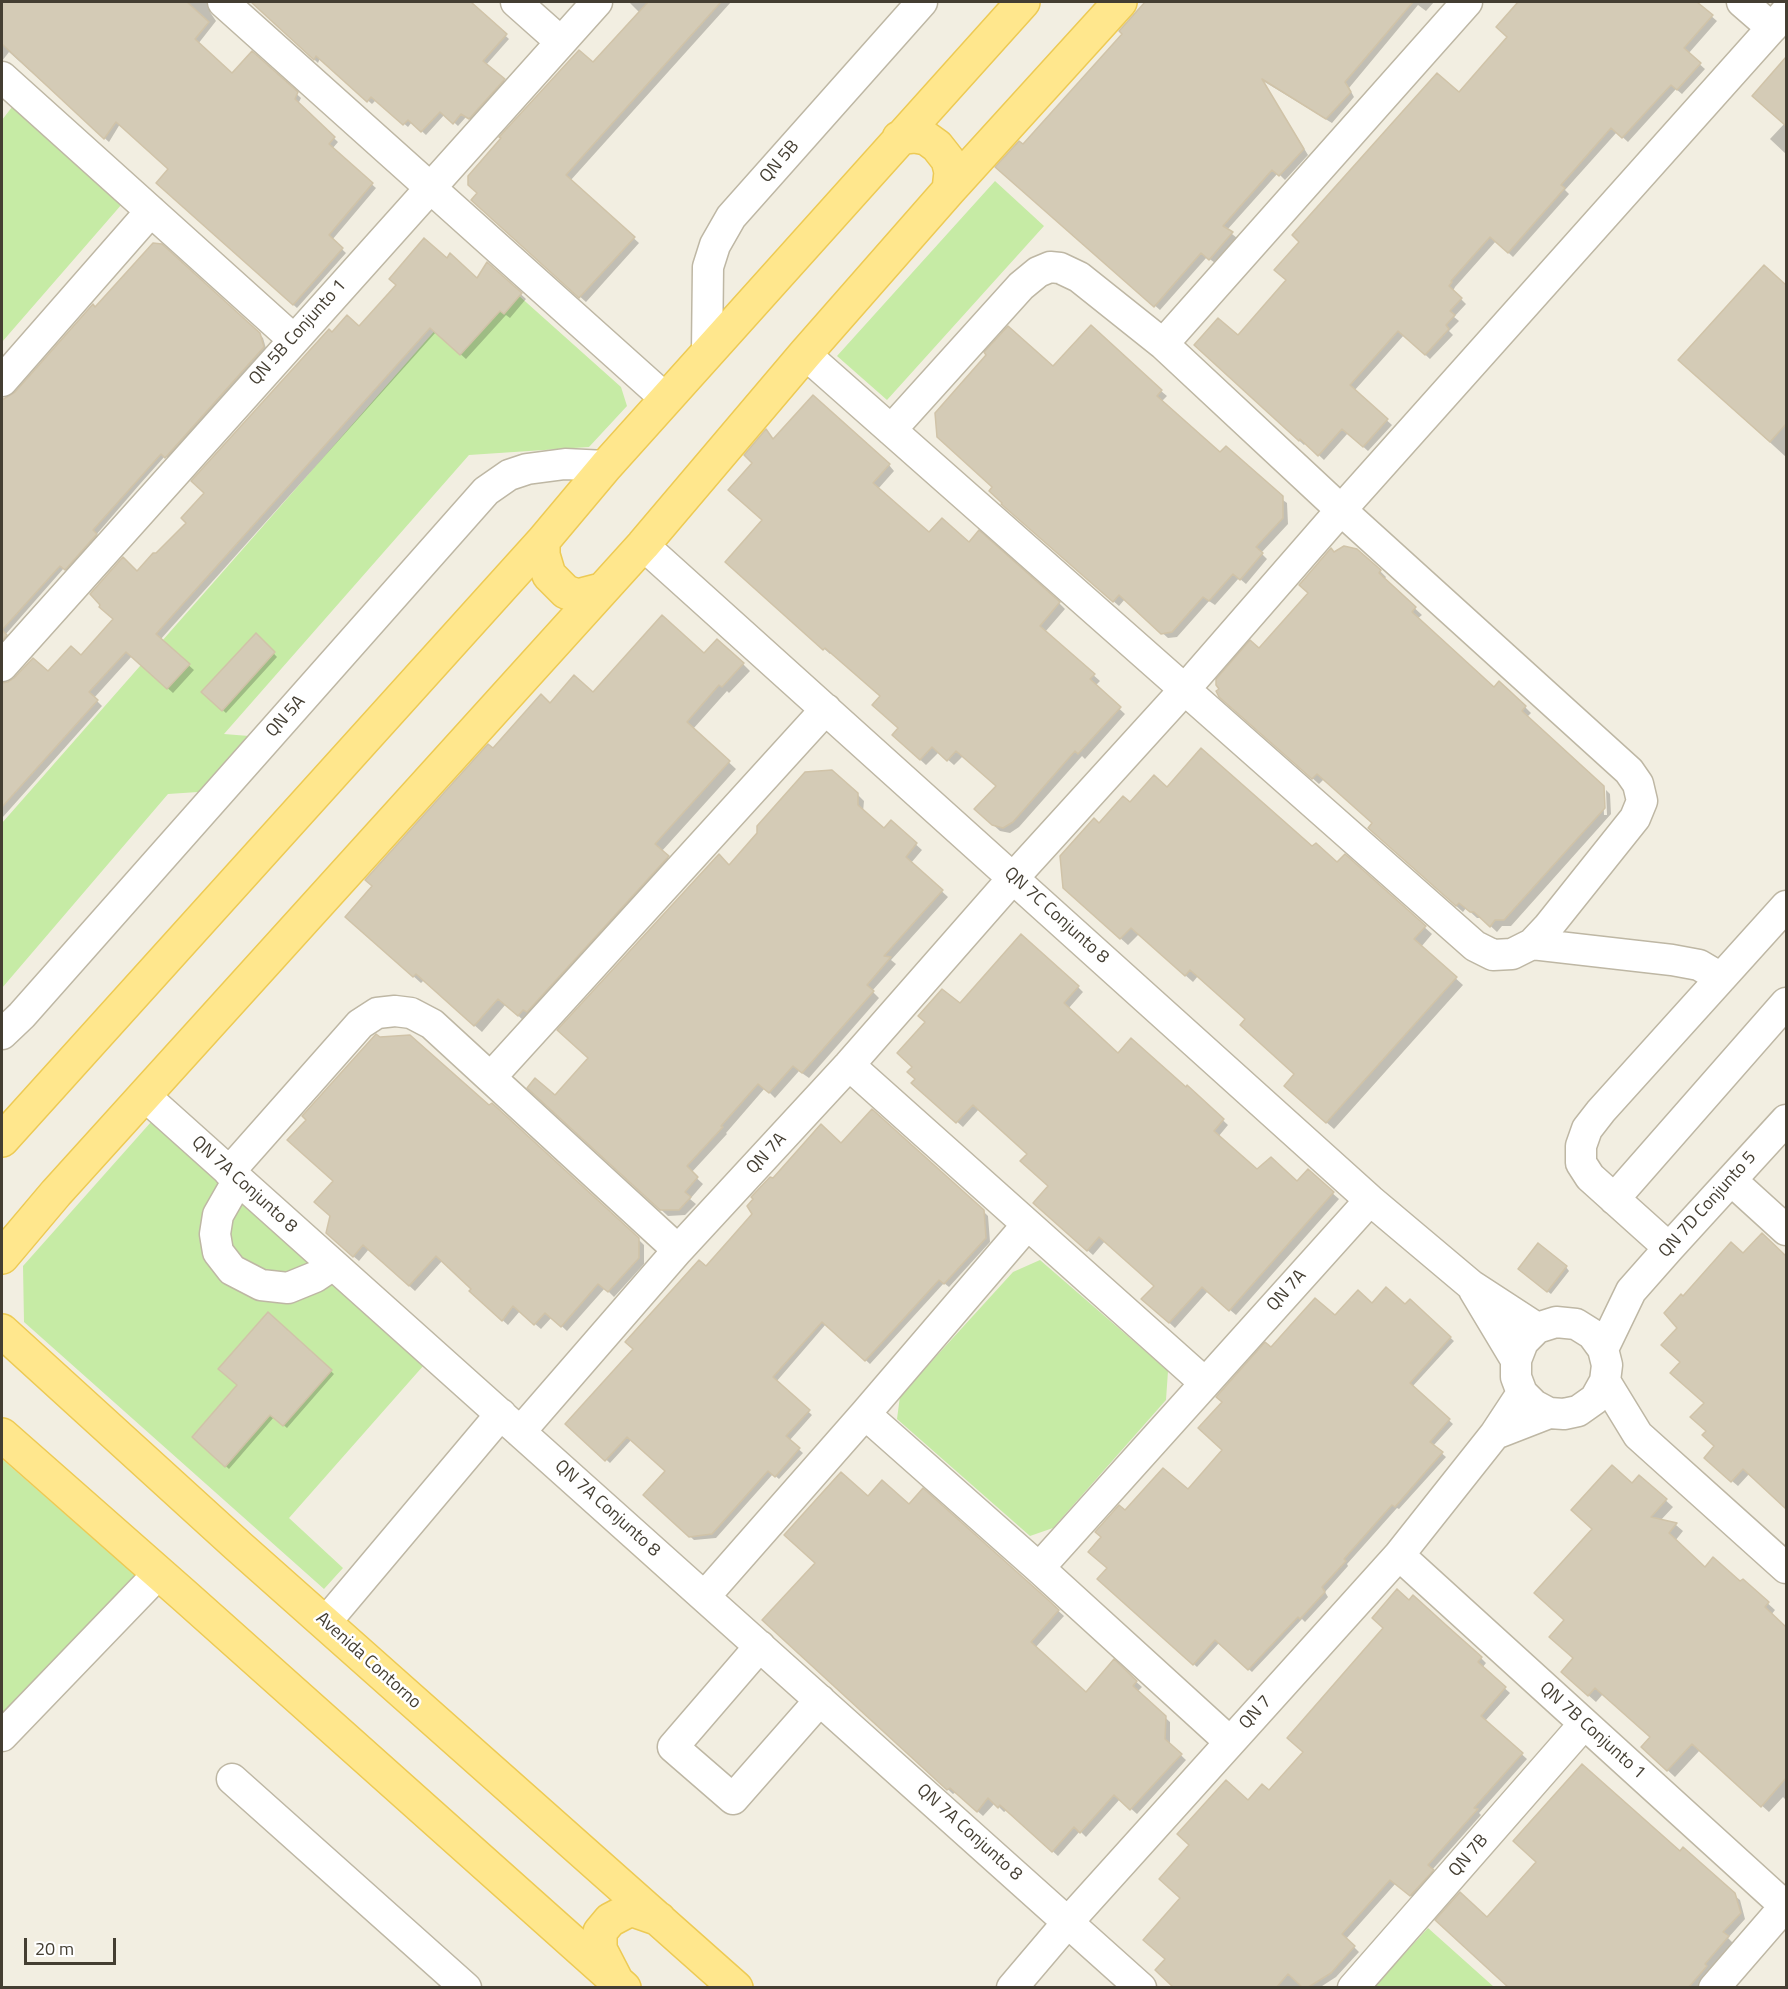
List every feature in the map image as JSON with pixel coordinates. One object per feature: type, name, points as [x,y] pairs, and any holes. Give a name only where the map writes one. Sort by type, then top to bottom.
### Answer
[{"type":"main road","points":[[2,1133],[543,541],[606,466],[1023,2]]},
{"type":"main road","points":[[2,1257],[56,1193],[644,544],[805,354],[1119,2]]},
{"type":"main road","points":[[899,138],[915,136],[926,138],[937,146],[948,160],[951,172],[949,190]]},
{"type":"main road","points":[[543,541],[543,555],[549,575],[566,592],[578,596],[601,590]]},
{"type":"main road","name":"Avenida Contorno","points":[[2,1331],[325,1623],[736,1988]]},
{"type":"main road","points":[[2,1435],[621,1985]]},
{"type":"main road","points":[[621,1985],[600,1949],[600,1932],[610,1920],[629,1910],[659,1919]]},
{"type":"street","points":[[223,2],[666,399]]},
{"type":"street","points":[[516,2],[561,42]]},
{"type":"street","name":"QN 5B Conjunto 1","points":[[2,666],[597,2]]},
{"type":"street","name":"QN 5B","points":[[707,353],[708,267],[715,244],[731,218],[922,2]]},
{"type":"street","points":[[1163,344],[1467,2]]},
{"type":"street","points":[[1742,2],[1779,20]]},
{"type":"street","name":"QN 7A","points":[[325,1623],[510,1423],[678,1250],[849,1065],[1779,20]]},
{"type":"street","points":[[4,84],[151,211],[293,339]]},
{"type":"street","points":[[2,381],[151,211]]},
{"type":"street","points":[[805,354],[891,430],[1185,689],[1475,946],[1493,955],[1512,954],[1532,944],[1635,818],[1642,801],[1638,784],[1629,771],[1341,510],[1163,344],[1079,277],[1060,268],[1050,267],[1038,272],[1021,286],[891,430]]},
{"type":"street","name":"QN 5A","points":[[2,1034],[30,1006],[486,491],[509,476],[527,469],[565,464],[606,466]]},
{"type":"street","name":"QN 7C Conjunto 8","points":[[644,544],[1370,1200],[1471,1285],[1537,1328]]},
{"type":"street","points":[[491,1077],[826,709]]},
{"type":"street","points":[[1669,1248],[1590,1176],[1581,1162],[1581,1146],[1587,1129],[1601,1111],[1786,906]]},
{"type":"street","points":[[1532,944],[1672,960],[1699,965],[1721,978]]},
{"type":"street","points":[[1614,1199],[1786,1003]]},
{"type":"street","points":[[333,1265],[315,1277],[288,1288],[261,1285],[232,1270],[218,1252],[215,1234],[218,1215],[234,1176],[360,1024],[377,1013],[395,1011],[411,1013],[432,1024],[678,1250]]},
{"type":"street","points":[[849,1065],[1204,1382]]},
{"type":"street","name":"QN 7A Conjunto 8","points":[[145,1096],[1141,1988]]},
{"type":"street","name":"QN 7D Conjunto 5","points":[[1603,1349],[1631,1291],[1786,1120]]},
{"type":"street","points":[[1731,1180],[1786,1230]]},
{"type":"street","name":"QN 7A","points":[[1039,1568],[1370,1200]]},
{"type":"street","points":[[705,1596],[1027,1225]]},
{"type":"street","name":"QN 7C Conjunto 8","points":[[1471,1285],[1516,1360]]},
{"type":"street","name":"QN 7D Conjunto 5","points":[[1576,1324],[1631,1291]]},
{"type":"street","points":[[1495,1434],[1563,1412],[1595,1399],[1605,1381],[1607,1365],[1603,1349],[1592,1334],[1576,1324],[1556,1322],[1537,1328],[1523,1342],[1516,1360],[1516,1377],[1522,1393],[1534,1405],[1563,1412],[1638,1435]]},
{"type":"street","points":[[1605,1381],[1638,1435],[1786,1568]]},
{"type":"street","name":"QN 7","points":[[1012,1988],[1068,1922],[1399,1555],[1495,1434],[1522,1393]]},
{"type":"street","points":[[865,1414],[1230,1742]]},
{"type":"street","name":"QN 7B Conjunto 1","points":[[1399,1555],[1786,1906]]},
{"type":"street","points":[[2,1736],[159,1573]]},
{"type":"street","points":[[760,1646],[673,1747],[733,1799],[820,1700]]},
{"type":"street","name":"QN 7B","points":[[1353,1988],[1584,1724]]},
{"type":"street","points":[[232,1779],[466,1988]]},
{"type":"street","points":[[1714,1988],[1786,1906]]},
{"type":"green space","points":[[12,107],[122,204],[2,342],[2,120]]},
{"type":"green space","points":[[995,181],[1044,226],[887,400],[837,356]]},
{"type":"green space","points":[[489,269],[621,387],[627,406],[589,447],[469,455],[224,734],[249,736],[198,792],[168,794],[2,988],[2,823]]},
{"type":"green space","points":[[151,1122],[424,1365],[289,1518],[343,1568],[324,1589],[24,1322],[23,1266]]},
{"type":"green space","points":[[1040,1260],[1168,1371],[1166,1400],[1053,1528],[1030,1536],[897,1419],[900,1396],[1013,1272]]},
{"type":"green space","points":[[2,1459],[135,1575],[6,1720],[2,1716]]},
{"type":"green space","points":[[1428,1928],[1494,1987],[1374,1987]]},
{"type":"building","points":[[2,2],[187,2],[209,22],[195,39],[232,73],[252,51],[298,92],[295,99],[335,137],[329,144],[373,183],[329,235],[343,248],[293,305],[156,183],[168,169],[116,122],[104,139],[2,44]]},
{"type":"building","points":[[251,2],[471,2],[507,34],[483,61],[505,79],[469,119],[461,114],[453,124],[440,112],[421,132],[408,120],[403,125],[371,97],[367,102],[316,56],[314,60]]},
{"type":"building","points":[[648,2],[721,2],[566,175],[635,237],[579,298],[471,200],[477,193],[468,185],[468,176],[501,138],[499,137],[579,50],[593,62]]},
{"type":"building","points":[[1145,2],[1413,2],[1345,82],[1351,92],[1326,119],[1262,79],[1304,149],[1279,176],[1272,170],[1223,226],[1233,232],[1209,260],[1201,253],[1154,307],[995,167],[1019,141],[1023,144],[1122,34],[1119,31]]},
{"type":"building","points":[[1518,2],[1697,2],[1713,15],[1684,48],[1701,63],[1677,90],[1671,85],[1622,138],[1611,128],[1561,185],[1565,188],[1508,253],[1490,237],[1451,281],[1449,286],[1462,298],[1450,311],[1455,315],[1446,325],[1449,329],[1425,355],[1398,331],[1350,385],[1388,419],[1363,447],[1342,429],[1318,456],[1194,345],[1218,318],[1238,335],[1286,280],[1274,270],[1299,242],[1292,235],[1437,73],[1459,92],[1507,37],[1496,27]]},
{"type":"building","points":[[1786,57],[1786,126],[1752,96]]},
{"type":"building","points":[[424,238],[447,258],[450,253],[477,278],[487,262],[522,293],[504,314],[500,311],[460,355],[430,328],[156,634],[190,664],[167,689],[126,652],[89,692],[98,700],[2,807],[2,683],[14,678],[33,658],[48,671],[71,646],[81,655],[113,619],[99,607],[100,605],[90,594],[123,557],[137,571],[186,523],[181,518],[204,493],[191,481],[329,329],[332,332],[347,315],[359,326],[396,285],[389,279]]},
{"type":"building","points":[[153,243],[162,244],[260,333],[264,347],[165,458],[161,454],[93,530],[97,534],[65,570],[60,566],[2,630],[2,400],[15,392],[93,304],[95,307]]},
{"type":"building","points":[[1764,265],[1786,285],[1786,424],[1770,442],[1678,360]]},
{"type":"building","points":[[1091,325],[1162,390],[1157,396],[1220,452],[1226,446],[1283,496],[1283,518],[1256,547],[1263,553],[1240,580],[1233,574],[1209,601],[1203,597],[1172,632],[1161,634],[1119,595],[1113,602],[1001,504],[989,491],[992,487],[937,437],[935,413],[1008,326],[1053,366]]},
{"type":"building","points":[[813,395],[890,464],[873,483],[929,532],[942,518],[969,542],[979,530],[1060,602],[1040,626],[1095,674],[1090,679],[1121,707],[1078,754],[1075,751],[1013,822],[1003,828],[992,825],[974,809],[996,786],[956,751],[947,761],[932,747],[920,760],[892,735],[898,728],[872,705],[880,696],[825,648],[823,650],[725,562],[762,520],[728,490],[752,463],[744,455],[766,429],[773,439]]},
{"type":"building","points":[[1344,546],[1357,549],[1381,570],[1379,573],[1416,607],[1412,612],[1494,687],[1499,681],[1526,706],[1522,711],[1604,786],[1605,808],[1504,920],[1495,920],[1490,927],[1474,912],[1470,912],[1459,903],[1456,906],[1368,828],[1372,823],[1317,774],[1312,779],[1219,697],[1216,691],[1219,689],[1216,679],[1250,640],[1259,648],[1308,593],[1299,585],[1331,548],[1334,552]]},
{"type":"building","points":[[662,615],[704,653],[717,639],[744,663],[722,687],[719,685],[687,722],[730,761],[655,844],[669,856],[527,1012],[523,1010],[518,1016],[498,999],[474,1026],[416,974],[413,977],[345,917],[372,886],[365,880],[488,744],[493,748],[541,694],[550,703],[574,675],[593,692]]},
{"type":"building","points":[[2,630],[7,635],[2,641]]},
{"type":"building","points":[[256,633],[275,652],[222,711],[201,692]]},
{"type":"building","points":[[1201,748],[1312,846],[1316,843],[1337,862],[1345,854],[1426,926],[1414,939],[1457,977],[1326,1123],[1284,1086],[1294,1074],[1240,1025],[1245,1019],[1190,970],[1185,976],[1131,928],[1120,939],[1063,888],[1060,856],[1094,818],[1099,823],[1123,796],[1130,802],[1154,775],[1167,787]]},
{"type":"building","points":[[832,770],[858,793],[858,805],[884,828],[891,820],[917,843],[906,857],[943,890],[884,956],[891,957],[867,985],[874,991],[802,1073],[793,1066],[769,1093],[758,1084],[687,1166],[698,1177],[685,1192],[691,1197],[679,1210],[660,1210],[527,1088],[535,1078],[555,1095],[588,1058],[557,1030],[719,854],[729,865],[757,833],[757,826],[805,772]]},
{"type":"building","points":[[1021,934],[1079,986],[1064,1003],[1118,1053],[1131,1038],[1186,1087],[1187,1085],[1224,1119],[1214,1131],[1257,1169],[1271,1157],[1297,1181],[1308,1169],[1334,1192],[1229,1311],[1202,1287],[1169,1323],[1141,1299],[1154,1286],[1099,1237],[1087,1251],[1033,1203],[1048,1186],[1020,1161],[1027,1154],[973,1105],[956,1123],[911,1083],[915,1079],[907,1072],[912,1067],[897,1053],[925,1022],[918,1016],[942,989],[960,1003]]},
{"type":"building","points":[[376,1034],[380,1037],[410,1035],[489,1105],[492,1103],[639,1238],[639,1258],[608,1292],[598,1284],[561,1327],[545,1313],[534,1325],[513,1306],[502,1321],[436,1256],[409,1286],[363,1245],[353,1257],[326,1233],[330,1216],[314,1202],[333,1181],[287,1140],[306,1120],[302,1116]]},
{"type":"building","points":[[872,1109],[984,1210],[986,1238],[944,1284],[939,1280],[865,1361],[822,1322],[773,1377],[810,1410],[786,1436],[800,1448],[775,1477],[768,1471],[712,1534],[689,1537],[643,1495],[665,1471],[627,1437],[605,1461],[565,1424],[633,1349],[625,1342],[699,1260],[706,1266],[752,1214],[747,1206],[753,1199],[751,1197],[770,1177],[773,1178],[821,1124],[841,1143]]},
{"type":"building","points":[[1762,1233],[1786,1256],[1786,1509],[1743,1469],[1731,1482],[1704,1458],[1714,1446],[1702,1435],[1706,1431],[1690,1417],[1704,1403],[1670,1373],[1680,1362],[1661,1345],[1677,1328],[1664,1313],[1681,1294],[1683,1296],[1731,1242],[1743,1253]]},
{"type":"building","points":[[1538,1243],[1567,1266],[1547,1292],[1518,1269]]},
{"type":"building","points":[[1386,1287],[1405,1304],[1410,1299],[1451,1337],[1410,1383],[1450,1419],[1430,1442],[1443,1452],[1395,1507],[1392,1505],[1344,1559],[1346,1561],[1322,1587],[1325,1592],[1248,1670],[1215,1640],[1193,1665],[1097,1579],[1107,1568],[1088,1552],[1101,1537],[1095,1532],[1119,1505],[1125,1510],[1163,1468],[1188,1489],[1222,1450],[1198,1428],[1222,1402],[1216,1397],[1265,1342],[1271,1347],[1315,1298],[1335,1315],[1358,1290],[1372,1303]]},
{"type":"building","points":[[268,1312],[332,1370],[283,1426],[270,1415],[225,1467],[192,1437],[237,1385],[218,1369]]},
{"type":"building","points":[[1612,1465],[1632,1483],[1639,1475],[1667,1499],[1651,1517],[1677,1523],[1669,1533],[1705,1567],[1713,1557],[1740,1581],[1743,1579],[1769,1602],[1765,1607],[1786,1627],[1786,1778],[1761,1807],[1692,1744],[1667,1771],[1641,1747],[1650,1737],[1595,1688],[1588,1696],[1561,1672],[1573,1658],[1549,1637],[1564,1620],[1534,1593],[1592,1529],[1571,1510]]},
{"type":"building","points":[[841,1472],[868,1496],[882,1480],[909,1504],[923,1488],[1045,1597],[1059,1610],[1031,1642],[1086,1692],[1114,1659],[1137,1681],[1133,1686],[1166,1716],[1165,1739],[1182,1754],[1130,1810],[1114,1795],[1080,1833],[1074,1827],[1052,1852],[1000,1805],[998,1808],[988,1798],[977,1812],[950,1788],[947,1790],[762,1620],[815,1563],[784,1535]]},
{"type":"building","points":[[1397,1589],[1409,1600],[1413,1595],[1482,1657],[1478,1662],[1506,1687],[1481,1716],[1523,1753],[1474,1808],[1478,1809],[1428,1865],[1434,1870],[1410,1896],[1390,1880],[1342,1934],[1355,1946],[1331,1973],[1307,1988],[1303,1988],[1288,1974],[1276,1988],[1174,1988],[1155,1970],[1165,1959],[1143,1940],[1180,1898],[1159,1879],[1189,1845],[1177,1834],[1226,1780],[1248,1800],[1262,1784],[1269,1790],[1303,1752],[1287,1738],[1383,1628],[1372,1618]]},
{"type":"building","points":[[1582,1764],[1680,1851],[1683,1847],[1735,1893],[1741,1913],[1723,1932],[1729,1936],[1688,1988],[1509,1988],[1435,1920],[1460,1892],[1487,1917],[1536,1862],[1513,1841]]}]
